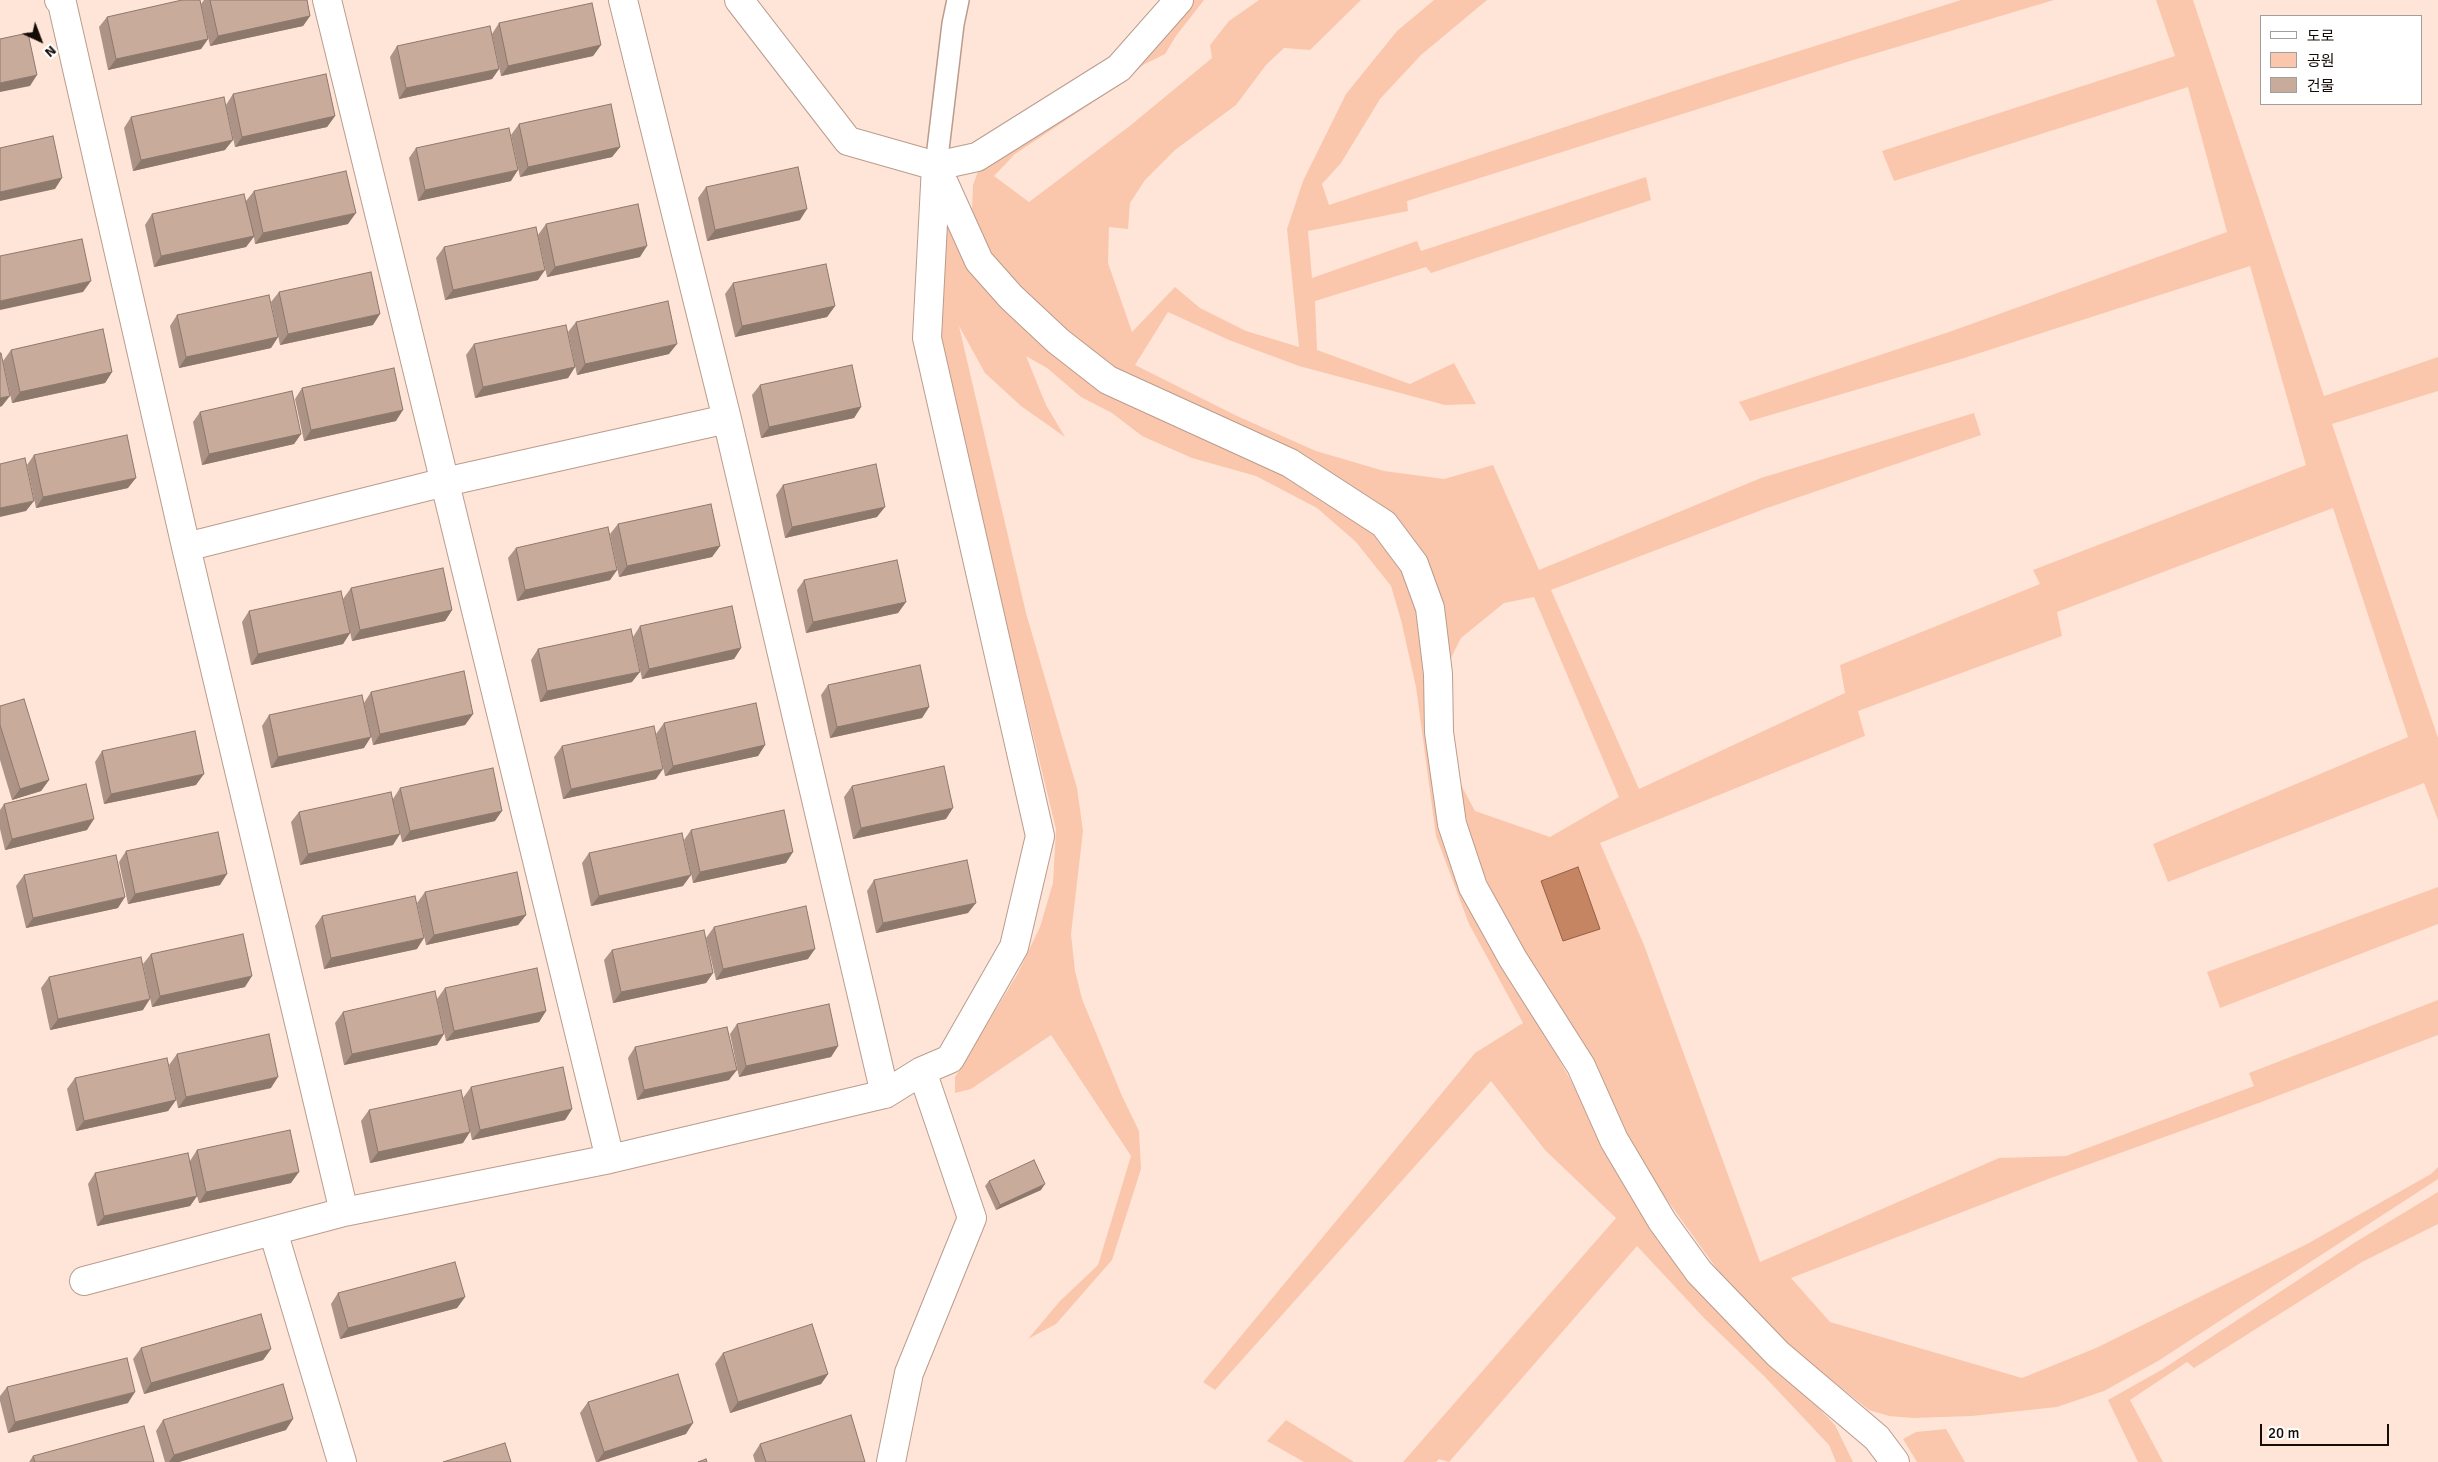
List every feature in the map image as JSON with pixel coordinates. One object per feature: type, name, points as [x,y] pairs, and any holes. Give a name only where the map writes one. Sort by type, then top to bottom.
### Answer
[{"type":"street","points":[[59,0],[62,3],[186,547],[344,1212]]},
{"type":"street","points":[[327,0],[610,1158]]},
{"type":"street","points":[[623,0],[727,419],[885,1094]]},
{"type":"street","points":[[739,0],[848,141],[936,166],[977,158],[1120,68],[1179,0]]},
{"type":"street","points":[[84,1281],[344,1212],[610,1158],[885,1094],[922,1071],[950,1059],[1014,946],[1040,836],[927,338],[936,166]]},
{"type":"street","points":[[936,166],[979,261],[1011,296],[1058,341],[1108,380],[1299,468],[1384,524],[1414,564],[1430,608],[1438,674],[1439,732],[1452,824],[1473,887],[1513,959],[1581,1066],[1614,1140],[1662,1221],[1699,1272],[1778,1354],[1877,1438],[1896,1462]]},
{"type":"street","points":[[186,547],[445,482],[727,419]]},
{"type":"street","points":[[891,1462],[909,1373],[972,1218],[922,1071]]},
{"type":"street","points":[[274,1231],[342,1462]]},
{"type":"lane","points":[[936,166],[953,24],[958,0]]},
{"type":"green space","points":[[1188,0],[1204,0],[1176,36],[1165,54],[1143,65],[1125,81],[1015,154],[994,176],[1029,202],[1131,125],[1212,58],[1210,45],[1229,21],[1259,0],[1361,0],[1310,50],[1284,48],[1266,65],[1236,105],[1175,150],[1145,180],[1130,203],[1128,229],[1109,227],[1108,263],[1132,332],[1175,287],[1200,308],[1246,331],[1299,347],[1287,229],[1303,181],[1346,94],[1397,31],[1434,0],[1487,0],[1421,55],[1380,99],[1341,163],[1322,184],[1329,205],[1707,80],[1961,0],[2054,0],[1850,61],[1407,201],[1408,211],[1308,231],[1312,278],[1417,241],[1421,251],[1646,177],[1651,200],[1431,273],[1426,267],[1315,301],[1317,350],[1410,384],[1454,363],[1476,404],[1445,405],[1299,366],[1229,340],[1168,312],[1135,365],[1237,416],[1316,451],[1384,471],[1444,479],[1493,465],[1539,570],[1761,478],[1974,413],[1981,435],[1767,508],[1551,590],[1639,789],[1845,693],[1840,665],[2040,584],[2033,570],[2306,465],[2250,266],[1961,359],[1750,421],[1739,402],[1949,332],[2227,232],[2188,87],[1894,181],[1882,151],[2175,56],[2156,0],[2193,0],[2324,396],[2438,357],[2438,391],[2332,424],[2438,738],[2438,820],[2424,783],[2168,882],[2153,844],[2408,737],[2333,508],[2057,612],[2062,636],[1858,711],[1865,736],[1600,843],[1644,945],[1760,1262],[1999,1158],[2066,1156],[2254,1086],[2249,1073],[2438,1000],[2438,1035],[2256,1104],[2048,1179],[1791,1278],[1830,1322],[2022,1378],[2096,1348],[2307,1244],[2431,1174],[2438,1167],[2438,1179],[2158,1361],[2104,1391],[2057,1407],[1972,1416],[1913,1418],[1889,1416],[1869,1410],[1764,1326],[1724,1279],[1652,1179],[1495,898],[1477,860],[1454,772],[1475,811],[1550,837],[1619,797],[1534,597],[1504,603],[1461,638],[1446,668],[1424,558],[1085,351],[1008,285],[977,236],[972,211],[973,185],[981,163]]},
{"type":"green space","points":[[945,203],[991,292],[1016,322],[1046,348],[1251,452],[1361,518],[1391,551],[1403,574],[1422,625],[1440,826],[1538,1022],[1623,1174],[1784,1372],[1835,1425],[1853,1462],[1836,1462],[1829,1445],[1764,1376],[1705,1319],[1637,1246],[1449,1462],[1439,1459],[1436,1462],[1403,1462],[1616,1218],[1545,1150],[1491,1081],[1215,1390],[1203,1382],[1475,1053],[1523,1023],[1469,924],[1436,836],[1416,687],[1401,620],[1391,586],[1356,542],[1317,508],[1256,476],[1192,458],[1142,436],[1112,413],[1081,397],[1047,368],[1026,356],[1046,405],[1065,437],[1021,406],[985,373],[959,326],[1026,613],[1077,788],[1083,831],[1071,934],[1075,971],[1082,999],[1122,1096],[1139,1131],[1141,1169],[1112,1260],[1056,1324],[1028,1339],[1060,1301],[1098,1265],[1131,1156],[1051,1035],[971,1089],[955,1093],[955,1077],[1018,973],[1040,927],[1053,883],[1056,829],[935,332]]},
{"type":"green space","points":[[2438,887],[2438,924],[2220,1008],[2207,972]]},
{"type":"green space","points":[[2438,1192],[2438,1224],[2362,1262],[2194,1368],[2187,1362],[2130,1400],[2163,1462],[2138,1462],[2108,1400],[2163,1369],[2354,1243]]},
{"type":"green space","points":[[1286,1420],[1354,1462],[1304,1462],[1267,1441]]},
{"type":"green space","points":[[1946,1429],[1965,1462],[1917,1462],[1903,1439],[1916,1432]]},
{"type":"shaded area","points":[[1578,867],[1600,929],[1563,941],[1541,881]]},
{"type":"building","points":[[182,0],[200,0],[208,39],[116,59],[107,17]]},
{"type":"building","points":[[210,0],[307,0],[310,16],[218,36]]},
{"type":"building","points":[[592,3],[601,45],[508,66],[499,23]]},
{"type":"building","points":[[490,26],[499,69],[406,88],[397,46]]},
{"type":"building","points":[[28,33],[37,75],[0,83],[0,39]]},
{"type":"building","points":[[326,74],[335,116],[242,137],[233,94]]},
{"type":"building","points":[[224,97],[233,140],[141,160],[131,117]]},
{"type":"building","points":[[611,104],[620,147],[528,167],[519,124]]},
{"type":"building","points":[[509,128],[518,170],[425,190],[416,148]]},
{"type":"building","points":[[53,136],[62,178],[0,192],[0,148]]},
{"type":"building","points":[[798,167],[807,209],[715,230],[706,187]]},
{"type":"building","points":[[346,171],[356,213],[263,233],[254,191]]},
{"type":"building","points":[[244,194],[254,236],[161,256],[152,214]]},
{"type":"building","points":[[638,204],[647,246],[555,267],[546,224]]},
{"type":"building","points":[[536,227],[545,270],[453,290],[444,247]]},
{"type":"building","points":[[82,239],[91,281],[0,301],[0,256]]},
{"type":"building","points":[[826,264],[835,306],[742,326],[733,283]]},
{"type":"building","points":[[371,272],[380,314],[288,334],[279,292]]},
{"type":"building","points":[[269,295],[278,337],[186,357],[177,315]]},
{"type":"building","points":[[668,301],[677,344],[585,364],[576,322]]},
{"type":"building","points":[[566,325],[575,367],[483,387],[474,344]]},
{"type":"building","points":[[103,329],[112,372],[20,392],[11,350]]},
{"type":"building","points":[[0,353],[10,396],[0,398]]},
{"type":"building","points":[[852,365],[861,407],[769,427],[760,385]]},
{"type":"building","points":[[394,368],[403,410],[311,430],[302,388]]},
{"type":"building","points":[[292,391],[301,434],[209,454],[200,412]]},
{"type":"building","points":[[127,435],[136,478],[43,497],[34,455]]},
{"type":"building","points":[[25,458],[34,501],[0,508],[0,464]]},
{"type":"building","points":[[876,464],[885,507],[792,527],[783,485]]},
{"type":"building","points":[[711,504],[720,546],[627,566],[618,524]]},
{"type":"building","points":[[608,527],[617,570],[525,590],[516,548]]},
{"type":"building","points":[[897,560],[906,602],[813,622],[804,580]]},
{"type":"building","points":[[443,568],[452,610],[360,630],[351,588]]},
{"type":"building","points":[[341,591],[350,633],[258,654],[249,611]]},
{"type":"building","points":[[732,606],[741,648],[649,669],[640,626]]},
{"type":"building","points":[[631,629],[640,672],[547,691],[538,649]]},
{"type":"building","points":[[920,665],[929,707],[837,727],[828,685]]},
{"type":"building","points":[[464,671],[473,714],[380,734],[371,692]]},
{"type":"building","points":[[362,695],[371,737],[278,757],[269,715]]},
{"type":"building","points":[[24,699],[49,780],[20,789],[0,725],[0,706]]},
{"type":"building","points":[[756,703],[765,745],[673,766],[664,723]]},
{"type":"building","points":[[654,726],[663,769],[571,789],[562,746]]},
{"type":"building","points":[[195,731],[204,774],[111,794],[102,751]]},
{"type":"building","points":[[944,766],[953,808],[861,828],[852,786]]},
{"type":"building","points":[[493,768],[502,811],[410,831],[400,788]]},
{"type":"building","points":[[86,784],[94,819],[12,839],[4,804]]},
{"type":"building","points":[[391,792],[400,834],[308,854],[299,812]]},
{"type":"building","points":[[784,810],[793,852],[700,872],[691,830]]},
{"type":"building","points":[[218,832],[227,874],[135,894],[126,851]]},
{"type":"building","points":[[682,833],[691,875],[599,896],[589,853]]},
{"type":"building","points":[[116,855],[125,897],[33,918],[24,875]]},
{"type":"building","points":[[967,860],[976,903],[883,923],[874,880]]},
{"type":"building","points":[[517,872],[526,915],[434,935],[425,892]]},
{"type":"building","points":[[415,896],[424,938],[331,958],[322,916]]},
{"type":"building","points":[[806,906],[815,949],[723,969],[714,927]]},
{"type":"building","points":[[704,930],[713,973],[621,992],[612,950]]},
{"type":"building","points":[[243,934],[252,976],[160,996],[151,954]]},
{"type":"building","points":[[141,957],[150,999],[58,1019],[49,977]]},
{"type":"building","points":[[537,968],[546,1011],[454,1031],[445,988]]},
{"type":"building","points":[[435,991],[444,1034],[352,1054],[343,1012]]},
{"type":"building","points":[[829,1004],[838,1046],[746,1066],[737,1024]]},
{"type":"building","points":[[727,1027],[737,1070],[644,1090],[635,1047]]},
{"type":"building","points":[[269,1034],[278,1077],[186,1097],[177,1054]]},
{"type":"building","points":[[167,1058],[176,1100],[84,1121],[75,1078]]},
{"type":"building","points":[[563,1067],[572,1109],[480,1130],[471,1087]]},
{"type":"building","points":[[461,1090],[470,1132],[378,1152],[369,1110]]},
{"type":"building","points":[[290,1130],[299,1172],[206,1192],[197,1150]]},
{"type":"building","points":[[188,1153],[197,1196],[104,1216],[95,1173]]},
{"type":"building","points":[[1034,1160],[1045,1184],[1000,1205],[989,1181]]},
{"type":"building","points":[[455,1262],[465,1297],[348,1328],[338,1293]]},
{"type":"building","points":[[261,1314],[271,1349],[151,1383],[141,1348]]},
{"type":"building","points":[[812,1324],[828,1374],[738,1402],[723,1353]]},
{"type":"building","points":[[127,1358],[135,1392],[15,1422],[7,1387]]},
{"type":"building","points":[[678,1374],[693,1423],[604,1452],[588,1402]]},
{"type":"building","points":[[283,1384],[293,1419],[174,1455],[163,1420]]},
{"type":"building","points":[[851,1415],[865,1462],[766,1462],[760,1444]]},
{"type":"building","points":[[144,1426],[154,1462],[35,1462],[33,1456]]},
{"type":"building","points":[[505,1443],[511,1462],[443,1462]]}]
